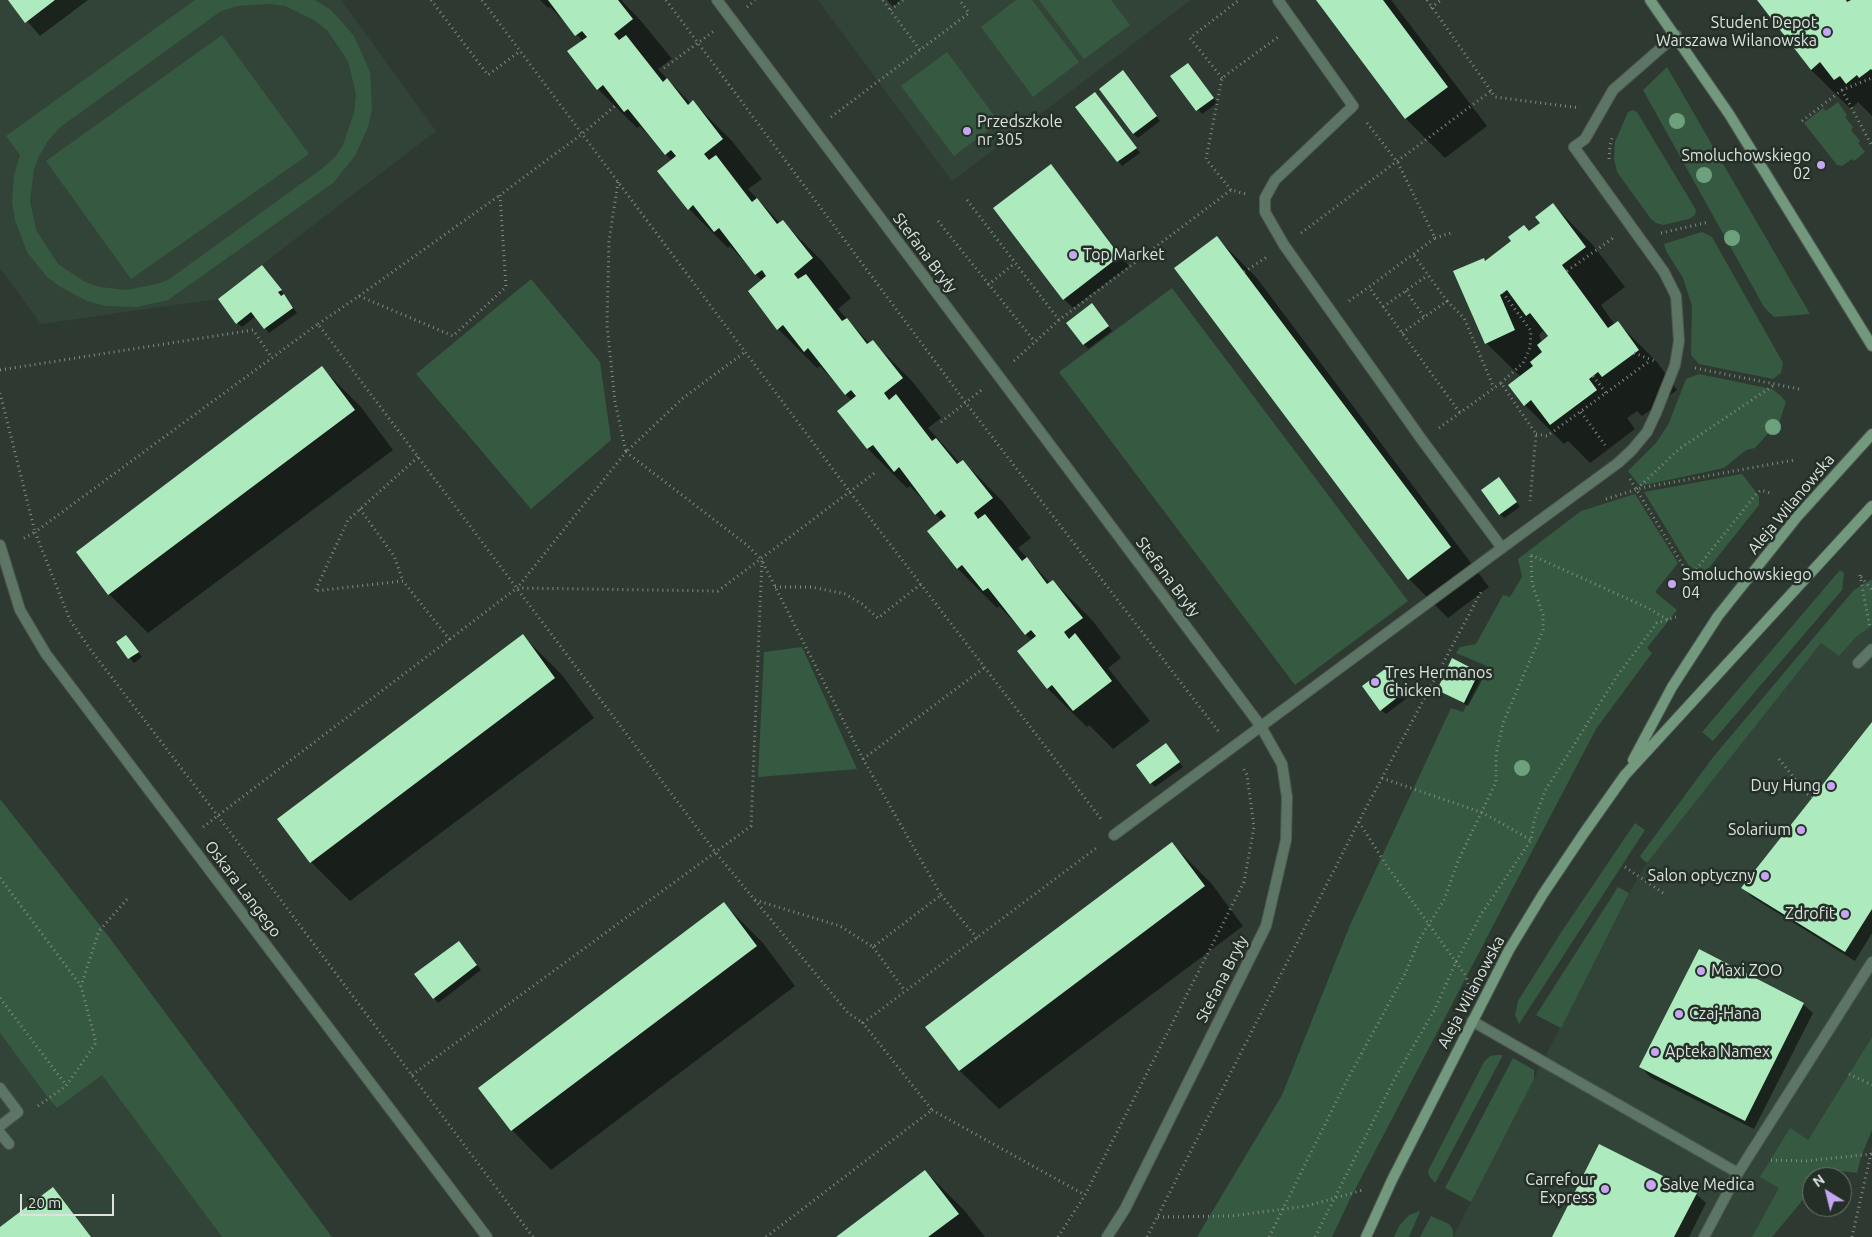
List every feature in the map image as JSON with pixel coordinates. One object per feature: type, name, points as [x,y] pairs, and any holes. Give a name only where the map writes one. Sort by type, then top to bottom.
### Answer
[{"type":"main road","points":[[1650,0],[1676,35],[1757,158],[1872,346]]},
{"type":"main road","name":"Aleja Wilanowska","points":[[1366,1237],[1392,1180],[1509,950],[1543,894],[1625,774],[1672,687],[1718,616],[1797,517],[1872,434]]},
{"type":"main road","name":"Aleja Wilanowska","points":[[1625,774],[1872,506]]},
{"type":"street","name":"Stefana Bryły","points":[[717,0],[1260,725],[1282,764],[1287,797],[1286,840],[1266,926],[1125,1209],[1107,1237]]},
{"type":"street","points":[[1278,0],[1353,106],[1275,180],[1265,198],[1265,212],[1284,245],[1422,440],[1502,548]]},
{"type":"street","points":[[1114,835],[1260,725],[1618,464],[1647,432],[1667,389],[1675,365],[1679,341],[1676,296],[1664,272],[1574,147],[1585,139],[1613,90],[1676,35]]},
{"type":"street","name":"Oskara Langego","points":[[1,548],[20,610],[46,654],[488,1237]]},
{"type":"street","points":[[1858,663],[1871,650]]},
{"type":"street","points":[[1704,1237],[1738,1173],[1872,962]]},
{"type":"street","points":[[1472,1021],[1738,1173]]},
{"type":"street","points":[[0,1088],[18,1112],[0,1126]]},
{"type":"street","points":[[0,1133],[9,1144]]},
{"type":"path","points":[[431,0],[488,75],[520,51]]},
{"type":"path","points":[[482,0],[850,492],[1114,835],[863,1023]]},
{"type":"path","points":[[666,0],[966,402],[1231,747],[1247,775],[1254,827],[1244,882],[1085,1195],[1058,1237]]},
{"type":"path","points":[[664,68],[755,0]]},
{"type":"path","points":[[883,0],[920,50]]},
{"type":"path","points":[[890,10],[903,0]]},
{"type":"path","points":[[1222,78],[1190,38],[1239,0]]},
{"type":"path","points":[[1427,0],[1496,97],[1601,110]]},
{"type":"path","points":[[1431,8],[1441,0]]},
{"type":"path","points":[[814,129],[969,13],[961,1]]},
{"type":"path","points":[[1265,198],[1231,190],[1206,159],[1222,78],[1296,24]]},
{"type":"path","points":[[1802,121],[1842,90],[1872,78]]},
{"type":"path","points":[[1842,90],[1872,146]]},
{"type":"path","points":[[1244,272],[1398,163],[1492,91]]},
{"type":"path","points":[[1,548],[35,532],[318,324],[500,195],[582,134],[615,106]]},
{"type":"path","points":[[1353,106],[1398,163],[1435,238]]},
{"type":"path","points":[[1612,167],[1610,145],[1616,129]]},
{"type":"path","points":[[618,182],[609,241],[607,325],[615,402],[626,452],[748,546],[762,560],[863,759],[941,895],[976,938]]},
{"type":"path","points":[[941,422],[999,376],[1059,320],[1231,190]]},
{"type":"path","points":[[359,296],[453,336],[506,288],[500,195]]},
{"type":"path","points":[[967,200],[1059,320]]},
{"type":"path","points":[[938,221],[1035,342]]},
{"type":"path","points":[[1657,234],[1709,222]]},
{"type":"path","points":[[1567,271],[1630,225]]},
{"type":"path","points":[[1451,233],[1435,238],[1369,287],[1460,413]]},
{"type":"path","points":[[1412,254],[1447,301],[1464,318],[1494,388]]},
{"type":"path","points":[[988,285],[1015,263]]},
{"type":"path","points":[[1383,307],[1428,274]]},
{"type":"path","points":[[1406,291],[1424,318]]},
{"type":"path","points":[[1422,440],[1501,383],[1523,363],[1530,348],[1531,331],[1503,293]]},
{"type":"path","points":[[1402,333],[1447,301]]},
{"type":"path","points":[[318,324],[716,853],[848,1013],[863,1023],[932,1110],[1085,1195]]},
{"type":"path","points":[[0,370],[253,330],[272,358]]},
{"type":"path","points":[[187,839],[517,588],[626,452],[684,398],[745,352]]},
{"type":"path","points":[[1634,353],[1651,360],[1799,389]]},
{"type":"path","points":[[1536,434],[1547,436],[1651,360]]},
{"type":"path","points":[[1593,376],[1606,393]]},
{"type":"path","points":[[1501,383],[1536,434],[1527,548],[1532,555],[1631,600],[1668,620]]},
{"type":"path","points":[[1637,489],[1679,449],[1774,385]]},
{"type":"path","points":[[0,393],[35,532],[70,620],[532,1237]]},
{"type":"path","points":[[1581,412],[1637,489],[1698,590]]},
{"type":"path","points":[[403,580],[315,591],[348,520],[418,457]]},
{"type":"path","points":[[1598,502],[1637,489],[1794,460]]},
{"type":"path","points":[[517,588],[718,591],[762,560],[876,472]]},
{"type":"path","points":[[1690,578],[1757,492],[1761,490],[1773,494]]},
{"type":"path","points":[[360,509],[394,556],[403,580],[450,640]]},
{"type":"path","points":[[1269,1237],[1346,1082],[1406,972],[1419,940],[1444,900],[1458,861],[1483,813],[1496,782],[1496,755],[1503,723],[1543,630],[1543,615],[1532,583],[1532,555]]},
{"type":"path","points":[[412,1075],[751,826],[762,560]]},
{"type":"path","points":[[1871,650],[1870,623],[1860,575],[1872,590]]},
{"type":"path","points":[[775,587],[812,587],[845,594],[862,604],[878,618],[921,584]]},
{"type":"path","points":[[1147,1237],[1359,822],[1484,585]]},
{"type":"path","points":[[1315,1237],[1396,1076],[1434,1011],[1456,962],[1482,913],[1531,840],[1534,821],[1545,791],[1618,676],[1657,623],[1676,617]]},
{"type":"path","points":[[863,759],[985,667]]},
{"type":"path","points":[[1779,759],[1807,794],[1812,797]]},
{"type":"path","points":[[1382,778],[1483,813],[1531,840]]},
{"type":"path","points":[[1359,822],[1387,866],[1430,922],[1466,976],[1472,1021]]},
{"type":"path","points":[[1626,867],[1666,895]]},
{"type":"path","points":[[0,878],[81,986],[96,1043],[66,1086],[41,1104]]},
{"type":"path","points":[[872,947],[941,895]]},
{"type":"path","points":[[81,986],[99,931],[129,897]]},
{"type":"path","points":[[755,900],[840,926],[872,947],[905,991]]},
{"type":"path","points":[[0,998],[66,1086]]},
{"type":"path","points":[[1849,1074],[1872,1085]]},
{"type":"path","points":[[766,1237],[932,1110]]},
{"type":"path","points":[[1852,1237],[1872,1149]]},
{"type":"path","points":[[1746,1160],[1806,1161],[1871,1154]]},
{"type":"path","points":[[1158,1217],[1231,1216],[1307,1206],[1392,1180]]},
{"type":"shaded area","points":[[0,0],[341,0],[436,131],[217,299],[41,324],[0,268]]},
{"type":"shaded area","name":"Przedszkole nr 305","points":[[818,0],[1191,0],[952,181]]},
{"type":"shaded area","points":[[1872,626],[1872,1037],[1807,1141],[1752,1237],[1453,1237],[1629,893],[1647,863],[1821,642],[1839,656],[1857,636]]},
{"type":"shaded area","points":[[0,1033],[56,1108],[102,1074],[222,1237],[0,1237]]},
{"type":"green space","points":[[195,0],[315,0],[331,10],[354,36],[370,72],[372,109],[368,127],[355,156],[333,183],[168,300],[137,307],[105,306],[87,301],[59,286],[47,277],[27,252],[15,220],[12,202],[14,175],[20,155],[6,136]],"holes":[[[269,4],[285,6],[314,20],[327,30],[348,61],[356,94],[354,113],[343,145],[335,157],[323,168],[168,280],[126,290],[100,287],[85,282],[58,264],[36,230],[30,201],[34,169],[39,156],[59,128],[221,11],[237,6]]]},
{"type":"green space","points":[[1016,0],[1032,0],[1079,62],[1033,97],[981,27]]},
{"type":"green space","points":[[1039,0],[1111,0],[1130,25],[1084,59]]},
{"type":"green space","points":[[222,35],[309,154],[131,279],[46,161]]},
{"type":"green space","points":[[947,52],[999,122],[954,156],[901,86]]},
{"type":"green space","points":[[1667,67],[1810,314],[1774,317],[1764,307],[1643,90]]},
{"type":"green space","points":[[1838,102],[1847,115],[1845,117],[1853,127],[1851,130],[1860,141],[1858,143],[1865,152],[1854,161],[1852,159],[1842,166],[1837,165],[1804,123],[1823,108],[1826,111]]},
{"type":"green space","points":[[1633,110],[1637,112],[1696,210],[1695,215],[1689,219],[1663,225],[1656,223],[1651,219],[1617,172],[1614,159],[1615,142],[1628,112]]},
{"type":"green space","points":[[1702,232],[1712,237],[1783,363],[1781,373],[1773,379],[1699,364],[1691,355],[1692,306],[1683,278],[1666,251],[1664,244]]},
{"type":"green space","points":[[531,279],[600,362],[611,440],[531,509],[416,374]]},
{"type":"green space","points":[[1172,288],[1408,601],[1295,685],[1059,372]]},
{"type":"green space","points":[[1699,374],[1772,389],[1786,402],[1780,420],[1755,448],[1746,450],[1724,468],[1640,486],[1628,471],[1656,443],[1668,425],[1686,379]]},
{"type":"green space","points":[[1742,474],[1759,496],[1759,505],[1700,579],[1695,576],[1644,492]]},
{"type":"green space","points":[[1635,494],[1678,563],[1655,592],[1677,610],[1647,648],[1652,653],[1596,729],[1350,1199],[1332,1237],[1197,1237],[1282,1095],[1350,925],[1451,708],[1463,712],[1487,666],[1456,653],[1460,647],[1476,644],[1503,595],[1510,597],[1522,577],[1518,559],[1581,511]]},
{"type":"green space","points":[[1840,570],[1844,573],[1842,590],[1713,741],[1702,732]]},
{"type":"green space","points":[[1872,579],[1872,626],[1857,636],[1839,656],[1821,643],[1647,863],[1642,859],[1640,856],[1714,756],[1854,590]]},
{"type":"green space","points":[[802,647],[857,769],[758,777],[764,652]]},
{"type":"green space","points":[[0,799],[109,937],[332,1237],[222,1237],[102,1075],[57,1108],[49,1099],[0,1033]]},
{"type":"green space","points":[[1635,823],[1645,830],[1519,1024],[1515,1015],[1518,1001],[1562,931]]},
{"type":"green space","points":[[1618,887],[1629,893],[1561,1028],[1536,1015]]},
{"type":"green space","points":[[1872,1037],[1872,1130],[1857,1173],[1852,1172],[1852,1167],[1802,1167],[1802,1201],[1772,1237],[1752,1237],[1779,1188],[1760,1177],[1790,1128],[1808,1140]]},
{"type":"green space","points":[[1503,1055],[1435,1183],[1429,1176],[1428,1171],[1484,1062],[1490,1056]]},
{"type":"green space","points":[[1513,1058],[1534,1070],[1534,1079],[1471,1202],[1445,1188]]},
{"type":"green space","points":[[1420,1211],[1409,1237],[1394,1237],[1399,1226],[1409,1215]]},
{"type":"green space","points":[[1431,1216],[1449,1224],[1453,1230],[1453,1237],[1420,1237]]},
{"type":"building","points":[[8,0],[55,0],[25,23]]},
{"type":"building","points":[[548,0],[618,0],[633,19],[614,34],[619,40],[626,35],[663,82],[667,78],[688,105],[693,100],[723,139],[704,154],[709,160],[716,155],[752,202],[757,198],[777,224],[783,220],[813,258],[794,274],[798,279],[806,274],[842,321],[847,318],[867,344],[873,340],[903,378],[884,393],[889,400],[896,394],[932,441],[936,438],[957,464],[963,460],[993,498],[974,513],[978,519],[985,514],[1022,561],[1027,557],[1047,584],[1053,580],[1083,618],[1064,632],[1069,639],[1075,633],[1112,681],[1073,711],[1052,685],[1047,689],[1017,651],[1036,636],[1031,630],[1025,635],[988,588],[983,591],[962,565],[957,569],[927,531],[946,516],[941,510],[935,515],[899,467],[894,472],[873,445],[867,449],[837,411],[856,396],[851,390],[845,395],[808,348],[804,352],[783,325],[777,330],[748,291],[766,276],[762,270],[755,275],[719,228],[714,232],[693,205],[688,210],[657,171],[676,156],[671,150],[665,155],[628,109],[624,112],[603,85],[597,90],[567,51],[587,37],[582,31],[575,36]]},
{"type":"building","points":[[1316,0],[1383,0],[1448,87],[1405,119]]},
{"type":"building","name":"Student Depot Warszawa Wilanowska","points":[[1757,0],[1846,0],[1847,2],[1851,0],[1872,0],[1872,70],[1859,78],[1857,75],[1846,84],[1840,76],[1834,80],[1820,62],[1811,70]]},
{"type":"building","points":[[1188,63],[1214,98],[1196,111],[1170,76]]},
{"type":"building","points":[[1123,70],[1157,116],[1133,134],[1099,89]]},
{"type":"building","points":[[1095,92],[1137,148],[1117,162],[1075,107]]},
{"type":"building","points":[[1051,164],[1120,256],[1063,300],[993,208]]},
{"type":"building","points":[[1553,203],[1586,247],[1562,265],[1608,328],[1618,321],[1639,350],[1602,377],[1598,372],[1589,379],[1597,390],[1550,425],[1531,400],[1524,406],[1508,385],[1533,366],[1530,362],[1542,352],[1537,345],[1548,336],[1530,313],[1526,316],[1507,290],[1500,295],[1515,330],[1485,344],[1453,271],[1484,258],[1485,261],[1511,241],[1508,237],[1524,225],[1529,231],[1540,223],[1535,217]]},
{"type":"building","points":[[1217,236],[1451,547],[1408,580],[1174,268]]},
{"type":"building","points":[[262,265],[282,290],[278,292],[281,296],[284,294],[293,308],[264,329],[251,312],[236,324],[218,299]]},
{"type":"building","points":[[1092,303],[1109,326],[1083,345],[1066,323]]},
{"type":"building","points":[[322,366],[355,410],[108,595],[76,552]]},
{"type":"building","points":[[1499,477],[1517,502],[1499,515],[1481,490]]},
{"type":"building","points":[[523,634],[555,678],[310,863],[277,819]]},
{"type":"building","points":[[126,635],[139,652],[128,659],[116,642]]},
{"type":"building","points":[[1452,658],[1479,672],[1464,703],[1437,690]]},
{"type":"building","points":[[1385,669],[1403,693],[1380,711],[1362,686]]},
{"type":"building","points":[[1872,722],[1872,909],[1845,952],[1741,888]]},
{"type":"building","points":[[1166,743],[1180,762],[1150,784],[1136,765]]},
{"type":"building","points":[[1172,842],[1205,886],[959,1071],[925,1027]]},
{"type":"building","points":[[724,902],[757,946],[511,1131],[478,1088]]},
{"type":"building","points":[[459,941],[477,965],[433,999],[414,974]]},
{"type":"building","points":[[1699,949],[1804,1003],[1745,1121],[1639,1067]]},
{"type":"building","points":[[1599,1144],[1697,1193],[1674,1237],[1552,1237]]},
{"type":"building","points":[[925,1170],[959,1214],[928,1237],[836,1237]]},
{"type":"building","points":[[53,1187],[91,1237],[0,1237],[0,1227]]},
{"type":"place","name":"Student Depot Warszawa Wilanowska","points":[[1827,32]]},
{"type":"place","name":"Przedszkole nr 305","points":[[967,131]]},
{"type":"place","name":"Smoluchowskiego 02","points":[[1821,165]]},
{"type":"place","name":"Top Market","points":[[1073,255]]},
{"type":"place","name":"Smoluchowskiego 04","points":[[1672,584]]},
{"type":"place","name":"Tres Hermanos Chicken","points":[[1375,682]]},
{"type":"place","name":"Duy Hung","points":[[1831,786]]},
{"type":"place","name":"Solarium","points":[[1801,830]]},
{"type":"place","name":"Salon optyczny","points":[[1765,876]]},
{"type":"place","name":"Zdrofit","points":[[1845,914]]},
{"type":"place","name":"Maxi ZOO","points":[[1701,971]]},
{"type":"place","name":"Czaj-Hana","points":[[1679,1014]]},
{"type":"place","name":"Apteka Namex","points":[[1655,1052]]},
{"type":"place","name":"Salve Medica","points":[[1651,1185]]},
{"type":"place","name":"Carrefour Express","points":[[1605,1189]]}]
